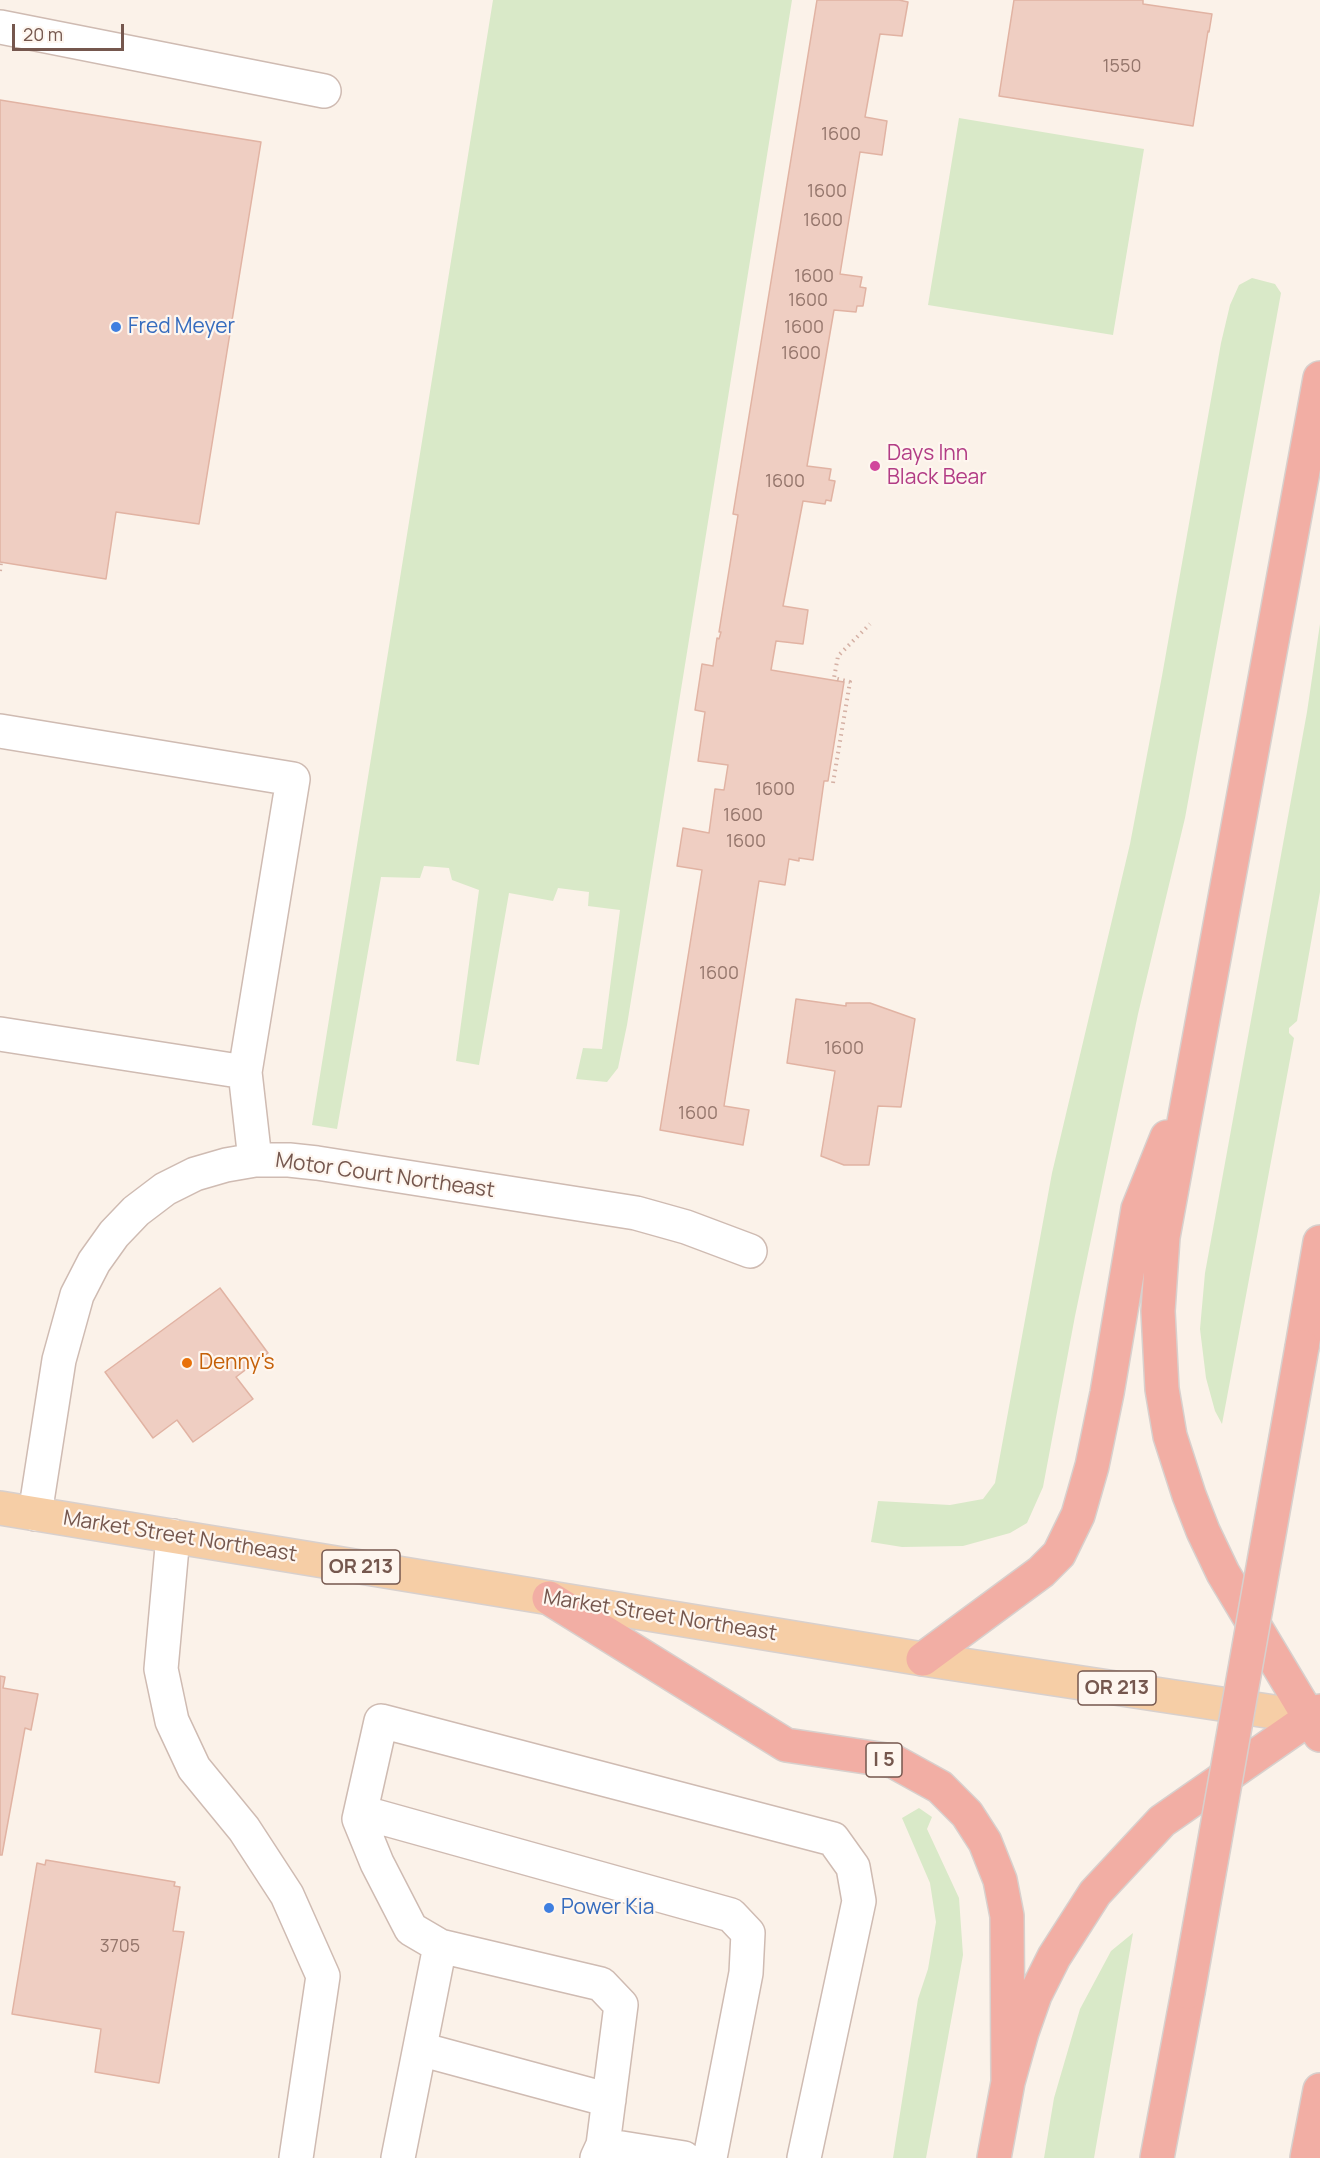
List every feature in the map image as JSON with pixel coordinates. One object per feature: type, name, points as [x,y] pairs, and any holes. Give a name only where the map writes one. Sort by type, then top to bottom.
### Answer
[{"type":"highway","points":[[1318,1721],[1223,1573],[1188,1495],[1170,1436],[1162,1389],[1158,1311],[1163,1237],[1320,378]]},
{"type":"highway","points":[[923,1659],[1041,1572],[1059,1554],[1078,1515],[1092,1466],[1107,1393],[1138,1209],[1192,1071]]},
{"type":"highway","points":[[1157,2158],[1320,1242]]},
{"type":"highway","name":"I 5","points":[[549,1598],[786,1745],[893,1761],[940,1787],[967,1814],[985,1842],[1000,1880],[1007,1916],[1008,2082]]},
{"type":"highway","name":"I 5","points":[[994,2158],[1008,2082],[1035,1995],[1054,1957],[1095,1893],[1162,1821],[1318,1721]]},
{"type":"highway","points":[[1307,2158],[1320,2090]]},
{"type":"main road","name":"Market Street Northeast","points":[[0,1508],[923,1659],[1318,1721]]},
{"type":"street","points":[[0,27],[324,91]]},
{"type":"street","points":[[0,731],[293,779],[245,1071],[255,1160]]},
{"type":"street","points":[[0,1034],[245,1071]]},
{"type":"street","name":"Motor Court Northeast","points":[[35,1514],[59,1360],[77,1295],[94,1262],[121,1226],[136,1211],[165,1189],[195,1174],[255,1160],[317,1163],[636,1213],[686,1227],[750,1251]]},
{"type":"street","points":[[173,1536],[161,1669],[172,1720],[194,1768],[244,1829],[287,1895],[323,1976],[296,2158]]},
{"type":"street","points":[[684,2158],[600,2152],[621,2006],[601,1984],[440,1946],[411,1929],[377,1863],[360,1819],[381,1721],[833,1839],[853,1867],[859,1901],[804,2158]]},
{"type":"street","points":[[361,1812],[731,1915],[748,1933],[746,1973],[710,2158]]},
{"type":"street","points":[[402,2157],[440,1946]]},
{"type":"street","points":[[420,2049],[609,2100]]},
{"type":"path","points":[[0,571],[1,562]]},
{"type":"path","points":[[833,783],[850,682],[834,678],[838,656],[870,624]]},
{"type":"green space","points":[[493,0],[792,0],[627,1025],[618,1068],[607,1082],[576,1079],[583,1048],[602,1049],[620,910],[588,906],[589,892],[558,888],[553,901],[509,893],[479,1065],[456,1061],[479,890],[452,880],[449,868],[424,866],[420,878],[381,877],[337,1129],[312,1125]]},
{"type":"green space","points":[[959,118],[1144,149],[1113,335],[928,305]]},
{"type":"green space","points":[[1252,278],[1275,284],[1281,293],[1185,818],[1138,1014],[1075,1316],[1043,1487],[1027,1523],[1010,1533],[963,1546],[902,1547],[871,1542],[878,1501],[950,1505],[983,1499],[995,1483],[1052,1173],[1130,844],[1221,343],[1230,305],[1239,285]]},
{"type":"green space","points":[[1320,624],[1320,892],[1297,1021],[1289,1028],[1289,1033],[1294,1038],[1222,1424],[1215,1411],[1206,1378],[1200,1329],[1205,1273],[1307,712]]},
{"type":"green space","points":[[919,1808],[932,1817],[927,1829],[959,1898],[963,1955],[926,2158],[893,2158],[918,1999],[928,1969],[936,1922],[930,1883],[902,1818]]},
{"type":"green space","points":[[1133,1933],[1094,2158],[1044,2158],[1054,2098],[1080,2009],[1111,1951]]},
{"type":"building","points":[[817,0],[899,0],[908,2],[902,36],[880,34],[865,117],[887,121],[882,155],[860,152],[840,274],[862,277],[860,287],[866,288],[863,306],[857,306],[856,312],[834,310],[807,466],[831,469],[829,480],[835,481],[831,501],[826,500],[825,504],[803,501],[783,606],[808,610],[803,644],[776,641],[771,670],[844,682],[828,781],[824,781],[813,860],[789,859],[785,885],[759,881],[724,1106],[749,1110],[743,1145],[660,1130],[702,870],[677,866],[683,828],[709,833],[715,789],[724,790],[728,765],[698,761],[705,712],[695,710],[702,664],[713,666],[717,638],[719,639],[721,632],[719,632],[738,515],[733,514]]},
{"type":"building","points":[[1014,0],[1143,0],[1143,4],[1212,14],[1193,126],[999,96]]},
{"type":"building","name":"Fred Meyer","points":[[0,100],[261,142],[199,524],[116,512],[106,579],[0,562]]},
{"type":"building","points":[[796,999],[846,1006],[846,1003],[870,1003],[915,1019],[901,1107],[878,1106],[869,1165],[844,1165],[821,1156],[835,1071],[787,1063]]},
{"type":"building","name":"Denny's","points":[[220,1288],[268,1353],[236,1377],[253,1399],[193,1442],[177,1420],[153,1438],[105,1372]]},
{"type":"building","points":[[0,1676],[5,1677],[3,1688],[38,1694],[31,1730],[25,1728],[2,1855],[0,1855]]},
{"type":"building","points":[[46,1860],[175,1882],[174,1886],[180,1887],[173,1931],[184,1932],[159,2083],[95,2072],[101,2029],[12,2014],[37,1863],[45,1865]]},
{"type":"place","name":"Fred Meyer","points":[[116,327]]},
{"type":"place","name":"Days Inn Black Bear","points":[[875,466]]},
{"type":"place","name":"Denny's","points":[[187,1363]]},
{"type":"place","name":"Power Kia","points":[[549,1908]]}]
